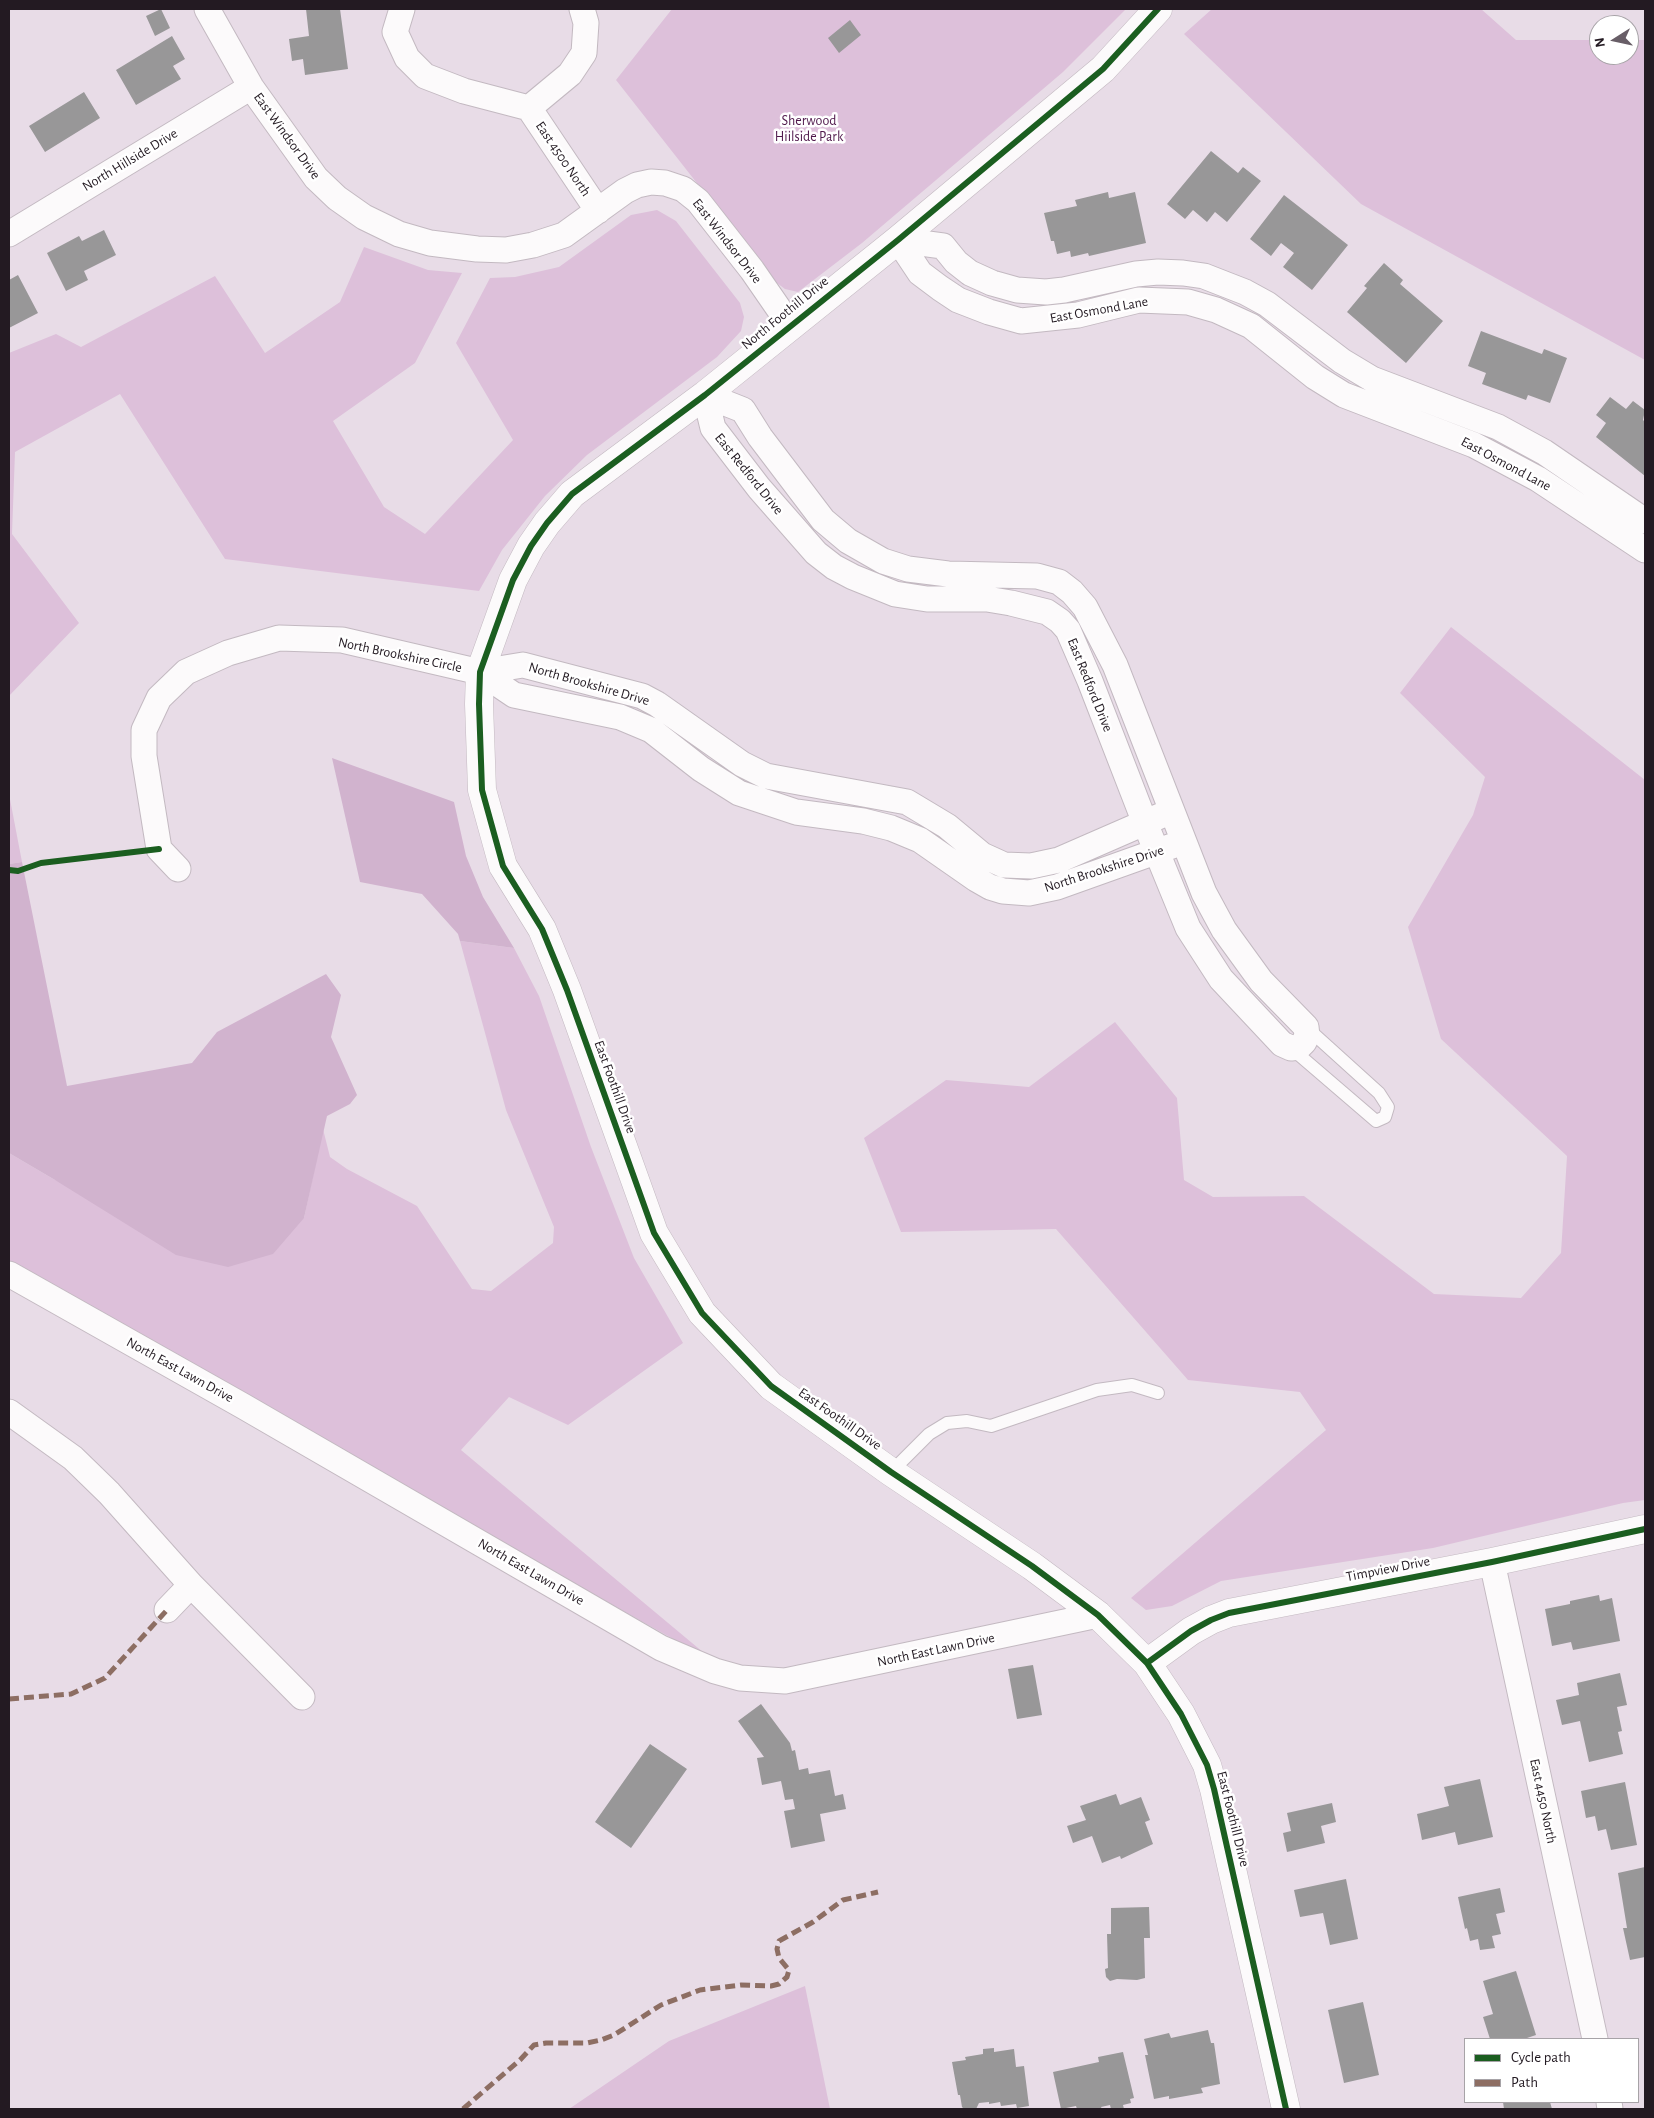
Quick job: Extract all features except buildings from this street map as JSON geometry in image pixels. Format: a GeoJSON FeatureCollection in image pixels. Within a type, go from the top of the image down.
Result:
{"type":"FeatureCollection","features":[{"type":"Feature","properties":{"kind":"street","name":"East Windsor Drive"},"geometry":{"type":"LineString","coordinates":[[207,9],[251,87],[316,178],[337,198],[364,217],[399,234],[430,243],[477,249],[506,250],[533,246],[564,235],[625,191],[637,185],[651,182],[665,183],[683,189],[698,201],[752,270],[790,325]]}},
{"type":"Feature","properties":{"kind":"street","name":"East 4500 North"},"geometry":{"type":"LineString","coordinates":[[402,9],[395,32],[407,58],[424,76],[464,91],[528,108],[598,211]]}},
{"type":"Feature","properties":{"kind":"street","name":"East 4500 North"},"geometry":{"type":"LineString","coordinates":[[528,108],[570,74],[584,53],[586,23],[582,9]]}},
{"type":"Feature","properties":{"kind":"street","name":"North Foothill Drive"},"geometry":{"type":"LineString","coordinates":[[480,672],[513,580],[531,546],[547,523],[572,494],[704,395],[898,240],[1103,69],[1158,9]]}},
{"type":"Feature","properties":{"kind":"street","name":"North Hillside Drive"},"geometry":{"type":"LineString","coordinates":[[9,234],[251,87]]}},
{"type":"Feature","properties":{"kind":"street","name":"East Osmond Lane"},"geometry":{"type":"LineString","coordinates":[[898,240],[943,246],[961,267],[992,283],[1017,290],[1046,292],[1088,286],[1136,274],[1183,273],[1204,276],[1245,292],[1267,304],[1342,361],[1372,379],[1463,412],[1544,452],[1645,521]]}},
{"type":"Feature","properties":{"kind":"street","name":"East Osmond Lane"},"geometry":{"type":"LineString","coordinates":[[898,240],[920,273],[958,300],[989,312],[1021,321],[1078,315],[1139,300],[1188,302],[1216,310],[1251,326],[1315,377],[1344,395],[1394,416],[1474,444],[1538,479],[1645,550]]}},
{"type":"Feature","properties":{"kind":"street"},"geometry":{"type":"LineString","coordinates":[[967,303],[981,278]]}},
{"type":"Feature","properties":{"kind":"street"},"geometry":{"type":"LineString","coordinates":[[1394,416],[1406,391]]}},
{"type":"Feature","properties":{"kind":"street","name":"East Redford Drive"},"geometry":{"type":"LineString","coordinates":[[704,395],[743,410],[765,444],[823,520],[848,541],[883,561],[908,568],[948,574],[1037,576],[1059,582],[1072,592],[1085,607],[1115,665],[1204,893],[1224,930],[1261,981],[1306,1027]]}},
{"type":"Feature","properties":{"kind":"street","name":"East Redford Drive"},"geometry":{"type":"LineString","coordinates":[[704,395],[713,428],[759,488],[809,546],[834,567],[895,594],[926,599],[987,599],[1047,612],[1060,621],[1068,630],[1090,681],[1144,823],[1188,928],[1221,979],[1282,1044],[1292,1048]]}},
{"type":"Feature","properties":{"kind":"street","name":"North Brookshire Circle"},"geometry":{"type":"LineString","coordinates":[[178,868],[159,849],[144,756],[144,730],[159,698],[186,672],[228,652],[279,638],[342,640],[480,672]]}},
{"type":"Feature","properties":{"kind":"street","name":"North Brookshire Drive"},"geometry":{"type":"LineString","coordinates":[[480,672],[523,665],[642,696],[657,704],[742,764],[766,776],[906,802],[947,826],[982,855],[1004,865],[1031,866],[1059,860],[1172,811]]}},
{"type":"Feature","properties":{"kind":"street","name":"North Brookshire Drive"},"geometry":{"type":"LineString","coordinates":[[480,672],[514,695],[620,717],[651,730],[701,769],[739,793],[796,812],[863,821],[891,828],[920,840],[976,879],[990,887],[1003,891],[1029,893],[1057,887],[1184,842]]}},
{"type":"Feature","properties":{"kind":"street","name":"East Foothill Drive"},"geometry":{"type":"LineString","coordinates":[[480,672],[478,704],[482,790],[502,866],[542,929],[568,990],[654,1233],[702,1313],[771,1386],[891,1472],[1032,1566],[1098,1615],[1147,1663],[1185,1721],[1207,1765],[1231,1861],[1286,2109]]}},
{"type":"Feature","properties":{"kind":"street"},"geometry":{"type":"LineString","coordinates":[[1292,1048],[1299,1047],[1304,1042],[1307,1036],[1306,1027]]}},
{"type":"Feature","properties":{"kind":"street","name":"North East Lawn Drive"},"geometry":{"type":"LineString","coordinates":[[9,1274],[243,1406],[661,1648],[715,1671],[740,1678],[785,1681],[1098,1615]]}},
{"type":"Feature","properties":{"kind":"street"},"geometry":{"type":"LineString","coordinates":[[9,1412],[73,1458],[108,1493],[191,1585],[302,1697]]}},
{"type":"Feature","properties":{"kind":"street","name":"Timpview Drive"},"geometry":{"type":"LineString","coordinates":[[1147,1663],[1191,1631],[1229,1613],[1492,1562],[1645,1529]]}},
{"type":"Feature","properties":{"kind":"street","name":"East 4450 North"},"geometry":{"type":"LineString","coordinates":[[1492,1562],[1595,2038]]}},
{"type":"Feature","properties":{"kind":"street"},"geometry":{"type":"LineString","coordinates":[[167,1610],[191,1585]]}},
{"type":"Feature","properties":{"kind":"lane"},"geometry":{"type":"LineString","coordinates":[[1292,1048],[1376,1121],[1384,1117],[1388,1107],[1379,1093],[1306,1027]]}},
{"type":"Feature","properties":{"kind":"lane"},"geometry":{"type":"LineString","coordinates":[[891,1472],[929,1434],[946,1423],[967,1421],[991,1426],[1097,1390],[1132,1385],[1158,1393]]}},
{"type":"Feature","properties":{"kind":"green space","name":"Sherwood Hiilside Park"},"geometry":{"type":"Polygon","coordinates":[[[672,9],[1126,9],[1063,72],[862,243],[798,292],[785,289],[773,280],[616,80],[672,9]]]}},
{"type":"Feature","properties":{"kind":"green space"},"geometry":{"type":"Polygon","coordinates":[[[1212,9],[1481,9],[1516,40],[1589,40],[1589,65],[1639,65],[1639,40],[1645,40],[1645,360],[1361,204],[1184,34],[1212,9]]]}},
{"type":"Feature","properties":{"kind":"green space"},"geometry":{"type":"Polygon","coordinates":[[[657,210],[676,221],[740,303],[744,317],[741,331],[717,357],[587,455],[545,496],[502,550],[479,591],[225,559],[120,394],[15,452],[12,534],[79,623],[9,696],[9,353],[56,334],[81,347],[215,276],[265,353],[340,302],[364,247],[428,270],[462,273],[415,363],[333,421],[384,507],[425,534],[513,440],[456,343],[490,278],[515,277],[559,267],[631,215],[657,210]]]}},
{"type":"Feature","properties":{"kind":"green space"},"geometry":{"type":"Polygon","coordinates":[[[1451,627],[1645,780],[1645,1500],[1623,1503],[1433,1548],[1221,1581],[1172,1606],[1146,1610],[1131,1598],[1326,1430],[1300,1392],[1188,1380],[1056,1229],[901,1232],[864,1138],[946,1080],[1029,1087],[1115,1022],[1177,1098],[1184,1180],[1213,1197],[1304,1196],[1434,1294],[1521,1298],[1561,1253],[1567,1156],[1441,1039],[1408,927],[1473,815],[1485,777],[1400,693],[1451,627]]]}},
{"type":"Feature","properties":{"kind":"green space"},"geometry":{"type":"Polygon","coordinates":[[[9,794],[22,862],[9,864],[9,794]]]}},
{"type":"Feature","properties":{"kind":"green space"},"geometry":{"type":"Polygon","coordinates":[[[460,941],[514,948],[539,996],[591,1147],[634,1258],[683,1343],[568,1425],[509,1397],[461,1450],[716,1663],[133,1336],[48,1282],[9,1262],[9,1153],[55,1180],[304,1218],[323,1129],[330,1157],[347,1169],[417,1206],[472,1289],[491,1291],[553,1243],[554,1227],[506,1110],[460,941]]]}},
{"type":"Feature","properties":{"kind":"green space"},"geometry":{"type":"Polygon","coordinates":[[[805,1986],[830,2109],[569,2109],[669,2041],[805,1986]]]}},
{"type":"Feature","properties":{"kind":"shaded area"},"geometry":{"type":"Polygon","coordinates":[[[332,758],[454,802],[466,856],[483,897],[514,948],[460,941],[458,934],[422,894],[360,882],[332,758]]]}},
{"type":"Feature","properties":{"kind":"shaded area"},"geometry":{"type":"Polygon","coordinates":[[[22,862],[67,1086],[192,1063],[217,1032],[326,974],[341,995],[331,1037],[357,1095],[350,1104],[327,1116],[304,1218],[273,1254],[228,1267],[176,1255],[9,1153],[9,864],[22,862]]]}},
{"type":"Feature","properties":{"kind":"marked path"},"geometry":{"type":"LineString","coordinates":[[9,1699],[71,1694],[105,1678],[167,1610]]}},
{"type":"Feature","properties":{"kind":"marked path"},"geometry":{"type":"LineString","coordinates":[[463,2109],[520,2060],[534,2045],[546,2043],[587,2043],[601,2040],[614,2035],[661,2005],[700,1990],[741,1985],[771,1986],[779,1984],[787,1977],[789,1970],[779,1958],[777,1949],[779,1941],[813,1922],[843,1900],[878,1892]]}},
{"type":"Feature","properties":{"kind":"cycle path"},"geometry":{"type":"LineString","coordinates":[[1158,9],[1103,69],[898,240],[705,395],[572,494],[547,523],[531,546],[513,580],[480,672],[479,704],[482,790],[503,866],[542,929],[567,990],[654,1233],[702,1313],[771,1386],[891,1472],[1032,1566],[1098,1615],[1147,1663],[1181,1714],[1207,1765],[1214,1789],[1286,2109]]}},
{"type":"Feature","properties":{"kind":"cycle path"},"geometry":{"type":"LineString","coordinates":[[9,870],[18,871],[41,863],[159,849]]}},
{"type":"Feature","properties":{"kind":"cycle path"},"geometry":{"type":"LineString","coordinates":[[1147,1663],[1191,1631],[1229,1613],[1492,1562],[1645,1529]]}}]}
